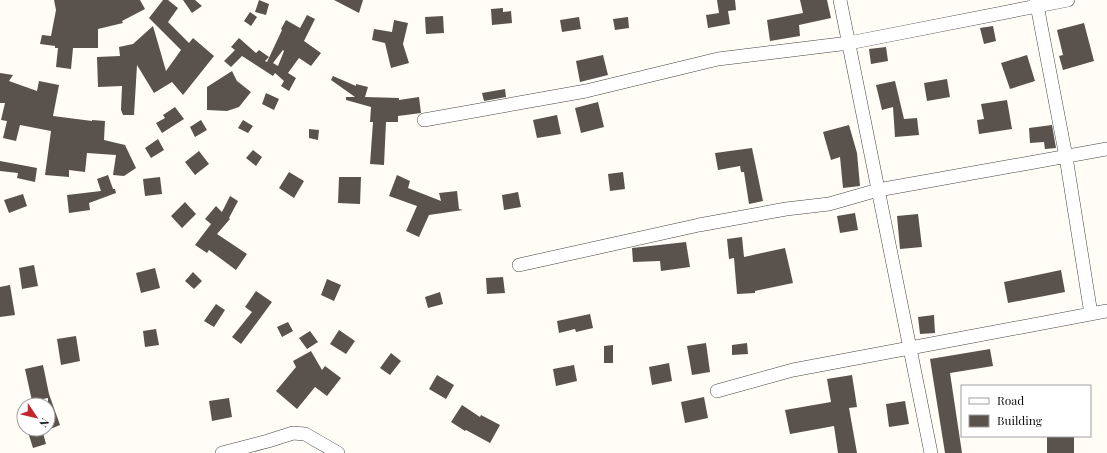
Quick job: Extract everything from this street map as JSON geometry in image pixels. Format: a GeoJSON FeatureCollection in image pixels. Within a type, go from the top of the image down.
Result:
{"type":"FeatureCollection","features":[{"type":"Feature","properties":{"kind":"street"},"geometry":{"type":"LineString","coordinates":[[840,0],[931,453]]}},
{"type":"Feature","properties":{"kind":"street"},"geometry":{"type":"LineString","coordinates":[[424,120],[586,91],[718,59],[849,43],[1037,3],[1068,0]]}},
{"type":"Feature","properties":{"kind":"street"},"geometry":{"type":"LineString","coordinates":[[1037,3],[1066,157],[1091,314]]}},
{"type":"Feature","properties":{"kind":"street"},"geometry":{"type":"LineString","coordinates":[[519,265],[699,225],[786,209],[829,204],[878,190],[1107,149]]}},
{"type":"Feature","properties":{"kind":"street"},"geometry":{"type":"LineString","coordinates":[[717,391],[793,370],[1107,311]]}},
{"type":"Feature","properties":{"kind":"street"},"geometry":{"type":"LineString","coordinates":[[222,453],[293,433],[305,434],[338,453]]}},
{"type":"Feature","properties":{"kind":"building"},"geometry":{"type":"Polygon","coordinates":[[[54,0],[140,0],[145,9],[122,21],[123,23],[98,29],[98,48],[73,48],[71,69],[56,67],[58,48],[55,48],[55,46],[40,44],[42,35],[51,36],[56,10],[54,0]]]}},
{"type":"Feature","properties":{"kind":"building"},"geometry":{"type":"Polygon","coordinates":[[[163,0],[168,0],[178,8],[168,22],[189,43],[193,38],[214,56],[183,95],[172,82],[154,93],[137,65],[134,115],[123,115],[121,110],[122,86],[98,87],[97,57],[120,56],[119,47],[133,44],[153,26],[166,71],[181,50],[149,18],[163,0]]]}},
{"type":"Feature","properties":{"kind":"building"},"geometry":{"type":"Polygon","coordinates":[[[183,0],[195,0],[202,6],[192,13],[183,0]]]}},
{"type":"Feature","properties":{"kind":"building"},"geometry":{"type":"Polygon","coordinates":[[[259,0],[269,4],[266,15],[255,12],[259,0]]]}},
{"type":"Feature","properties":{"kind":"building"},"geometry":{"type":"Polygon","coordinates":[[[334,0],[363,0],[359,13],[334,0]]]}},
{"type":"Feature","properties":{"kind":"building"},"geometry":{"type":"Polygon","coordinates":[[[717,0],[735,0],[736,10],[728,11],[730,24],[708,28],[706,15],[719,13],[717,0]]]}},
{"type":"Feature","properties":{"kind":"building"},"geometry":{"type":"Polygon","coordinates":[[[800,0],[827,0],[831,18],[799,25],[800,36],[770,41],[767,20],[803,13],[800,0]]]}},
{"type":"Feature","properties":{"kind":"building"},"geometry":{"type":"Polygon","coordinates":[[[503,8],[503,12],[511,11],[512,23],[492,25],[491,9],[503,8]]]}},
{"type":"Feature","properties":{"kind":"building"},"geometry":{"type":"Polygon","coordinates":[[[250,12],[257,17],[251,26],[244,21],[250,12]]]}},
{"type":"Feature","properties":{"kind":"building"},"geometry":{"type":"Polygon","coordinates":[[[307,15],[315,19],[304,41],[321,53],[311,66],[299,58],[288,73],[296,78],[289,91],[281,86],[284,81],[275,73],[273,76],[242,56],[231,67],[224,61],[235,50],[231,47],[239,38],[256,53],[259,50],[269,57],[265,61],[267,62],[286,20],[300,28],[307,15]],[[283,50],[273,63],[278,66],[284,51],[283,50]]]}},
{"type":"Feature","properties":{"kind":"building"},"geometry":{"type":"Polygon","coordinates":[[[443,16],[444,33],[426,34],[425,17],[443,16]]]}},
{"type":"Feature","properties":{"kind":"building"},"geometry":{"type":"Polygon","coordinates":[[[579,17],[581,29],[562,32],[560,20],[579,17]]]}},
{"type":"Feature","properties":{"kind":"building"},"geometry":{"type":"Polygon","coordinates":[[[628,17],[629,28],[615,30],[613,19],[628,17]]]}},
{"type":"Feature","properties":{"kind":"building"},"geometry":{"type":"Polygon","coordinates":[[[394,20],[408,23],[403,44],[409,63],[391,68],[385,43],[372,40],[374,29],[392,32],[394,20]]]}},
{"type":"Feature","properties":{"kind":"building"},"geometry":{"type":"Polygon","coordinates":[[[1084,23],[1094,61],[1063,70],[1059,56],[1063,55],[1057,30],[1084,23]]]}},
{"type":"Feature","properties":{"kind":"building"},"geometry":{"type":"Polygon","coordinates":[[[993,26],[996,41],[984,44],[980,28],[993,26]]]}},
{"type":"Feature","properties":{"kind":"building"},"geometry":{"type":"Polygon","coordinates":[[[886,47],[888,61],[871,64],[869,49],[886,47]]]}},
{"type":"Feature","properties":{"kind":"building"},"geometry":{"type":"Polygon","coordinates":[[[603,55],[608,75],[580,82],[576,61],[603,55]]]}},
{"type":"Feature","properties":{"kind":"building"},"geometry":{"type":"Polygon","coordinates":[[[1027,55],[1035,81],[1010,89],[1001,63],[1027,55]]]}},
{"type":"Feature","properties":{"kind":"building"},"geometry":{"type":"Polygon","coordinates":[[[232,71],[237,81],[251,92],[239,107],[227,111],[207,110],[207,87],[232,71]]]}},
{"type":"Feature","properties":{"kind":"building"},"geometry":{"type":"Polygon","coordinates":[[[0,73],[13,75],[9,81],[37,91],[39,81],[59,85],[53,116],[92,121],[105,121],[104,140],[125,145],[136,168],[124,176],[113,175],[116,155],[87,153],[85,172],[69,170],[69,177],[45,175],[51,131],[20,125],[16,141],[3,138],[7,121],[1,120],[5,103],[0,103],[0,73]]]}},
{"type":"Feature","properties":{"kind":"building"},"geometry":{"type":"Polygon","coordinates":[[[333,76],[356,86],[356,84],[368,87],[365,97],[399,98],[399,100],[419,97],[421,113],[398,116],[398,122],[386,122],[384,165],[370,164],[373,122],[370,122],[371,107],[346,100],[346,97],[355,97],[331,80],[333,76]]]}},
{"type":"Feature","properties":{"kind":"building"},"geometry":{"type":"Polygon","coordinates":[[[947,79],[950,97],[927,101],[924,83],[947,79]]]}},
{"type":"Feature","properties":{"kind":"building"},"geometry":{"type":"Polygon","coordinates":[[[895,81],[904,119],[917,118],[919,135],[895,137],[893,107],[882,110],[876,85],[895,81]]]}},
{"type":"Feature","properties":{"kind":"building"},"geometry":{"type":"Polygon","coordinates":[[[505,89],[506,97],[484,101],[482,93],[505,89]]]}},
{"type":"Feature","properties":{"kind":"building"},"geometry":{"type":"Polygon","coordinates":[[[266,93],[279,99],[274,110],[262,104],[266,93]]]}},
{"type":"Feature","properties":{"kind":"building"},"geometry":{"type":"Polygon","coordinates":[[[1007,100],[1012,129],[979,134],[977,120],[984,119],[981,104],[1007,100]]]}},
{"type":"Feature","properties":{"kind":"building"},"geometry":{"type":"Polygon","coordinates":[[[598,102],[604,127],[581,133],[575,108],[598,102]]]}},
{"type":"Feature","properties":{"kind":"building"},"geometry":{"type":"Polygon","coordinates":[[[175,107],[184,119],[162,133],[156,123],[165,118],[163,115],[175,107]]]}},
{"type":"Feature","properties":{"kind":"building"},"geometry":{"type":"Polygon","coordinates":[[[557,115],[561,134],[537,138],[533,120],[557,115]]]}},
{"type":"Feature","properties":{"kind":"building"},"geometry":{"type":"Polygon","coordinates":[[[201,120],[207,130],[195,137],[190,127],[201,120]]]}},
{"type":"Feature","properties":{"kind":"building"},"geometry":{"type":"Polygon","coordinates":[[[243,120],[253,126],[248,133],[238,128],[243,120]]]}},
{"type":"Feature","properties":{"kind":"building"},"geometry":{"type":"Polygon","coordinates":[[[849,125],[857,153],[860,186],[843,188],[840,157],[831,160],[823,132],[849,125]]]}},
{"type":"Feature","properties":{"kind":"building"},"geometry":{"type":"Polygon","coordinates":[[[1052,125],[1056,148],[1045,149],[1044,142],[1030,143],[1029,128],[1052,125]]]}},
{"type":"Feature","properties":{"kind":"building"},"geometry":{"type":"Polygon","coordinates":[[[309,129],[319,130],[318,140],[309,138],[309,129]]]}},
{"type":"Feature","properties":{"kind":"building"},"geometry":{"type":"Polygon","coordinates":[[[158,139],[164,150],[151,158],[145,148],[158,139]]]}},
{"type":"Feature","properties":{"kind":"building"},"geometry":{"type":"Polygon","coordinates":[[[752,148],[763,201],[749,204],[744,172],[741,172],[740,166],[718,170],[715,153],[752,148]]]}},
{"type":"Feature","properties":{"kind":"building"},"geometry":{"type":"Polygon","coordinates":[[[253,150],[262,157],[256,166],[246,158],[253,150]]]}},
{"type":"Feature","properties":{"kind":"building"},"geometry":{"type":"Polygon","coordinates":[[[199,151],[209,164],[195,175],[185,162],[199,151]]]}},
{"type":"Feature","properties":{"kind":"building"},"geometry":{"type":"Polygon","coordinates":[[[0,161],[37,168],[35,182],[17,178],[18,173],[0,171],[0,161]]]}},
{"type":"Feature","properties":{"kind":"building"},"geometry":{"type":"Polygon","coordinates":[[[289,172],[304,181],[294,198],[279,188],[289,172]]]}},
{"type":"Feature","properties":{"kind":"building"},"geometry":{"type":"Polygon","coordinates":[[[623,172],[625,189],[610,191],[608,174],[623,172]]]}},
{"type":"Feature","properties":{"kind":"building"},"geometry":{"type":"Polygon","coordinates":[[[108,175],[116,193],[89,203],[90,210],[69,213],[67,195],[101,191],[97,179],[108,175]]]}},
{"type":"Feature","properties":{"kind":"building"},"geometry":{"type":"Polygon","coordinates":[[[397,175],[410,181],[408,188],[441,201],[439,193],[457,191],[459,209],[463,210],[429,215],[419,237],[406,231],[417,206],[389,196],[397,175]]]}},
{"type":"Feature","properties":{"kind":"building"},"geometry":{"type":"Polygon","coordinates":[[[160,177],[162,194],[145,196],[143,179],[160,177]]]}},
{"type":"Feature","properties":{"kind":"building"},"geometry":{"type":"Polygon","coordinates":[[[339,177],[361,177],[360,204],[338,203],[339,177]]]}},
{"type":"Feature","properties":{"kind":"building"},"geometry":{"type":"Polygon","coordinates":[[[518,192],[521,207],[504,210],[502,195],[518,192]]]}},
{"type":"Feature","properties":{"kind":"building"},"geometry":{"type":"Polygon","coordinates":[[[23,194],[27,206],[9,213],[4,200],[23,194]]]}},
{"type":"Feature","properties":{"kind":"building"},"geometry":{"type":"Polygon","coordinates":[[[230,196],[238,201],[229,218],[230,219],[217,234],[247,254],[236,270],[209,250],[207,253],[195,245],[211,224],[205,219],[216,206],[222,212],[230,196]]]}},
{"type":"Feature","properties":{"kind":"building"},"geometry":{"type":"Polygon","coordinates":[[[185,202],[196,214],[182,228],[171,216],[185,202]]]}},
{"type":"Feature","properties":{"kind":"building"},"geometry":{"type":"Polygon","coordinates":[[[855,213],[858,230],[840,233],[837,216],[855,213]]]}},
{"type":"Feature","properties":{"kind":"building"},"geometry":{"type":"Polygon","coordinates":[[[918,214],[922,247],[900,249],[897,216],[918,214]]]}},
{"type":"Feature","properties":{"kind":"building"},"geometry":{"type":"Polygon","coordinates":[[[742,237],[744,257],[785,248],[793,283],[755,291],[755,293],[737,294],[734,258],[729,259],[727,239],[742,237]]]}},
{"type":"Feature","properties":{"kind":"building"},"geometry":{"type":"Polygon","coordinates":[[[686,242],[690,267],[661,271],[660,261],[633,262],[632,248],[686,242]]]}},
{"type":"Feature","properties":{"kind":"building"},"geometry":{"type":"Polygon","coordinates":[[[34,265],[38,286],[22,289],[19,268],[34,265]]]}},
{"type":"Feature","properties":{"kind":"building"},"geometry":{"type":"Polygon","coordinates":[[[155,268],[160,288],[141,293],[136,273],[155,268]]]}},
{"type":"Feature","properties":{"kind":"building"},"geometry":{"type":"Polygon","coordinates":[[[1061,270],[1065,292],[1008,303],[1004,282],[1061,270]]]}},
{"type":"Feature","properties":{"kind":"building"},"geometry":{"type":"Polygon","coordinates":[[[193,272],[202,281],[194,289],[185,281],[193,272]]]}},
{"type":"Feature","properties":{"kind":"building"},"geometry":{"type":"Polygon","coordinates":[[[503,277],[505,293],[487,294],[486,278],[503,277]]]}},
{"type":"Feature","properties":{"kind":"building"},"geometry":{"type":"Polygon","coordinates":[[[327,279],[341,285],[334,301],[321,295],[327,279]]]}},
{"type":"Feature","properties":{"kind":"building"},"geometry":{"type":"Polygon","coordinates":[[[10,285],[15,315],[0,317],[0,287],[10,285]]]}},
{"type":"Feature","properties":{"kind":"building"},"geometry":{"type":"Polygon","coordinates":[[[256,291],[272,302],[241,344],[232,337],[252,312],[245,307],[256,291]]]}},
{"type":"Feature","properties":{"kind":"building"},"geometry":{"type":"Polygon","coordinates":[[[440,292],[443,304],[428,308],[425,297],[440,292]]]}},
{"type":"Feature","properties":{"kind":"building"},"geometry":{"type":"Polygon","coordinates":[[[216,304],[225,310],[214,327],[204,321],[216,304]]]}},
{"type":"Feature","properties":{"kind":"building"},"geometry":{"type":"Polygon","coordinates":[[[590,314],[593,328],[576,332],[575,329],[559,333],[557,321],[590,314]]]}},
{"type":"Feature","properties":{"kind":"building"},"geometry":{"type":"Polygon","coordinates":[[[934,315],[935,333],[920,334],[918,317],[934,315]]]}},
{"type":"Feature","properties":{"kind":"building"},"geometry":{"type":"Polygon","coordinates":[[[288,322],[293,331],[282,337],[277,327],[288,322]]]}},
{"type":"Feature","properties":{"kind":"building"},"geometry":{"type":"Polygon","coordinates":[[[156,329],[159,345],[145,347],[143,331],[156,329]]]}},
{"type":"Feature","properties":{"kind":"building"},"geometry":{"type":"Polygon","coordinates":[[[339,330],[355,341],[346,354],[330,344],[339,330]]]}},
{"type":"Feature","properties":{"kind":"building"},"geometry":{"type":"Polygon","coordinates":[[[310,331],[318,342],[307,349],[299,338],[310,331]]]}},
{"type":"Feature","properties":{"kind":"building"},"geometry":{"type":"Polygon","coordinates":[[[76,336],[80,361],[61,365],[57,339],[76,336]]]}},
{"type":"Feature","properties":{"kind":"building"},"geometry":{"type":"Polygon","coordinates":[[[706,343],[710,372],[692,375],[687,346],[706,343]]]}},
{"type":"Feature","properties":{"kind":"building"},"geometry":{"type":"Polygon","coordinates":[[[747,343],[748,354],[732,355],[732,345],[747,343]]]}},
{"type":"Feature","properties":{"kind":"building"},"geometry":{"type":"Polygon","coordinates":[[[613,345],[613,363],[604,363],[604,346],[613,345]]]}},
{"type":"Feature","properties":{"kind":"building"},"geometry":{"type":"Polygon","coordinates":[[[990,349],[993,366],[950,373],[962,453],[945,453],[930,359],[990,349]]]}},
{"type":"Feature","properties":{"kind":"building"},"geometry":{"type":"Polygon","coordinates":[[[311,351],[322,370],[325,366],[341,378],[327,396],[315,387],[297,409],[276,391],[296,367],[293,361],[311,351]]]}},
{"type":"Feature","properties":{"kind":"building"},"geometry":{"type":"Polygon","coordinates":[[[391,353],[401,361],[390,375],[380,368],[391,353]]]}},
{"type":"Feature","properties":{"kind":"building"},"geometry":{"type":"Polygon","coordinates":[[[669,363],[672,381],[652,385],[649,367],[669,363]]]}},
{"type":"Feature","properties":{"kind":"building"},"geometry":{"type":"Polygon","coordinates":[[[43,365],[50,397],[31,397],[25,369],[43,365]]]}},
{"type":"Feature","properties":{"kind":"building"},"geometry":{"type":"Polygon","coordinates":[[[574,365],[577,381],[556,386],[553,369],[574,365]]]}},
{"type":"Feature","properties":{"kind":"building"},"geometry":{"type":"Polygon","coordinates":[[[437,375],[454,385],[446,399],[429,389],[437,375]]]}},
{"type":"Feature","properties":{"kind":"building"},"geometry":{"type":"Polygon","coordinates":[[[852,375],[857,407],[849,408],[857,453],[838,453],[834,426],[790,434],[785,410],[831,402],[827,379],[852,375]]]}},
{"type":"Feature","properties":{"kind":"building"},"geometry":{"type":"Polygon","coordinates":[[[704,397],[708,418],[685,423],[681,402],[704,397]]]}},
{"type":"Feature","properties":{"kind":"building"},"geometry":{"type":"Polygon","coordinates":[[[229,398],[232,417],[212,421],[209,401],[229,398]]]}},
{"type":"Feature","properties":{"kind":"building"},"geometry":{"type":"Polygon","coordinates":[[[905,401],[909,424],[889,427],[886,404],[905,401]]]}},
{"type":"Feature","properties":{"kind":"building"},"geometry":{"type":"Polygon","coordinates":[[[462,405],[480,417],[481,415],[500,425],[490,443],[466,430],[465,431],[451,422],[462,405]]]}},
{"type":"Feature","properties":{"kind":"building"},"geometry":{"type":"Polygon","coordinates":[[[56,414],[60,425],[56,427],[56,414]]]}},
{"type":"Feature","properties":{"kind":"building"},"geometry":{"type":"Polygon","coordinates":[[[30,437],[44,437],[46,444],[33,448],[30,437]]]}},
{"type":"Feature","properties":{"kind":"building"},"geometry":{"type":"Polygon","coordinates":[[[1047,437],[1074,437],[1074,453],[1047,453],[1047,437]]]}}]}
